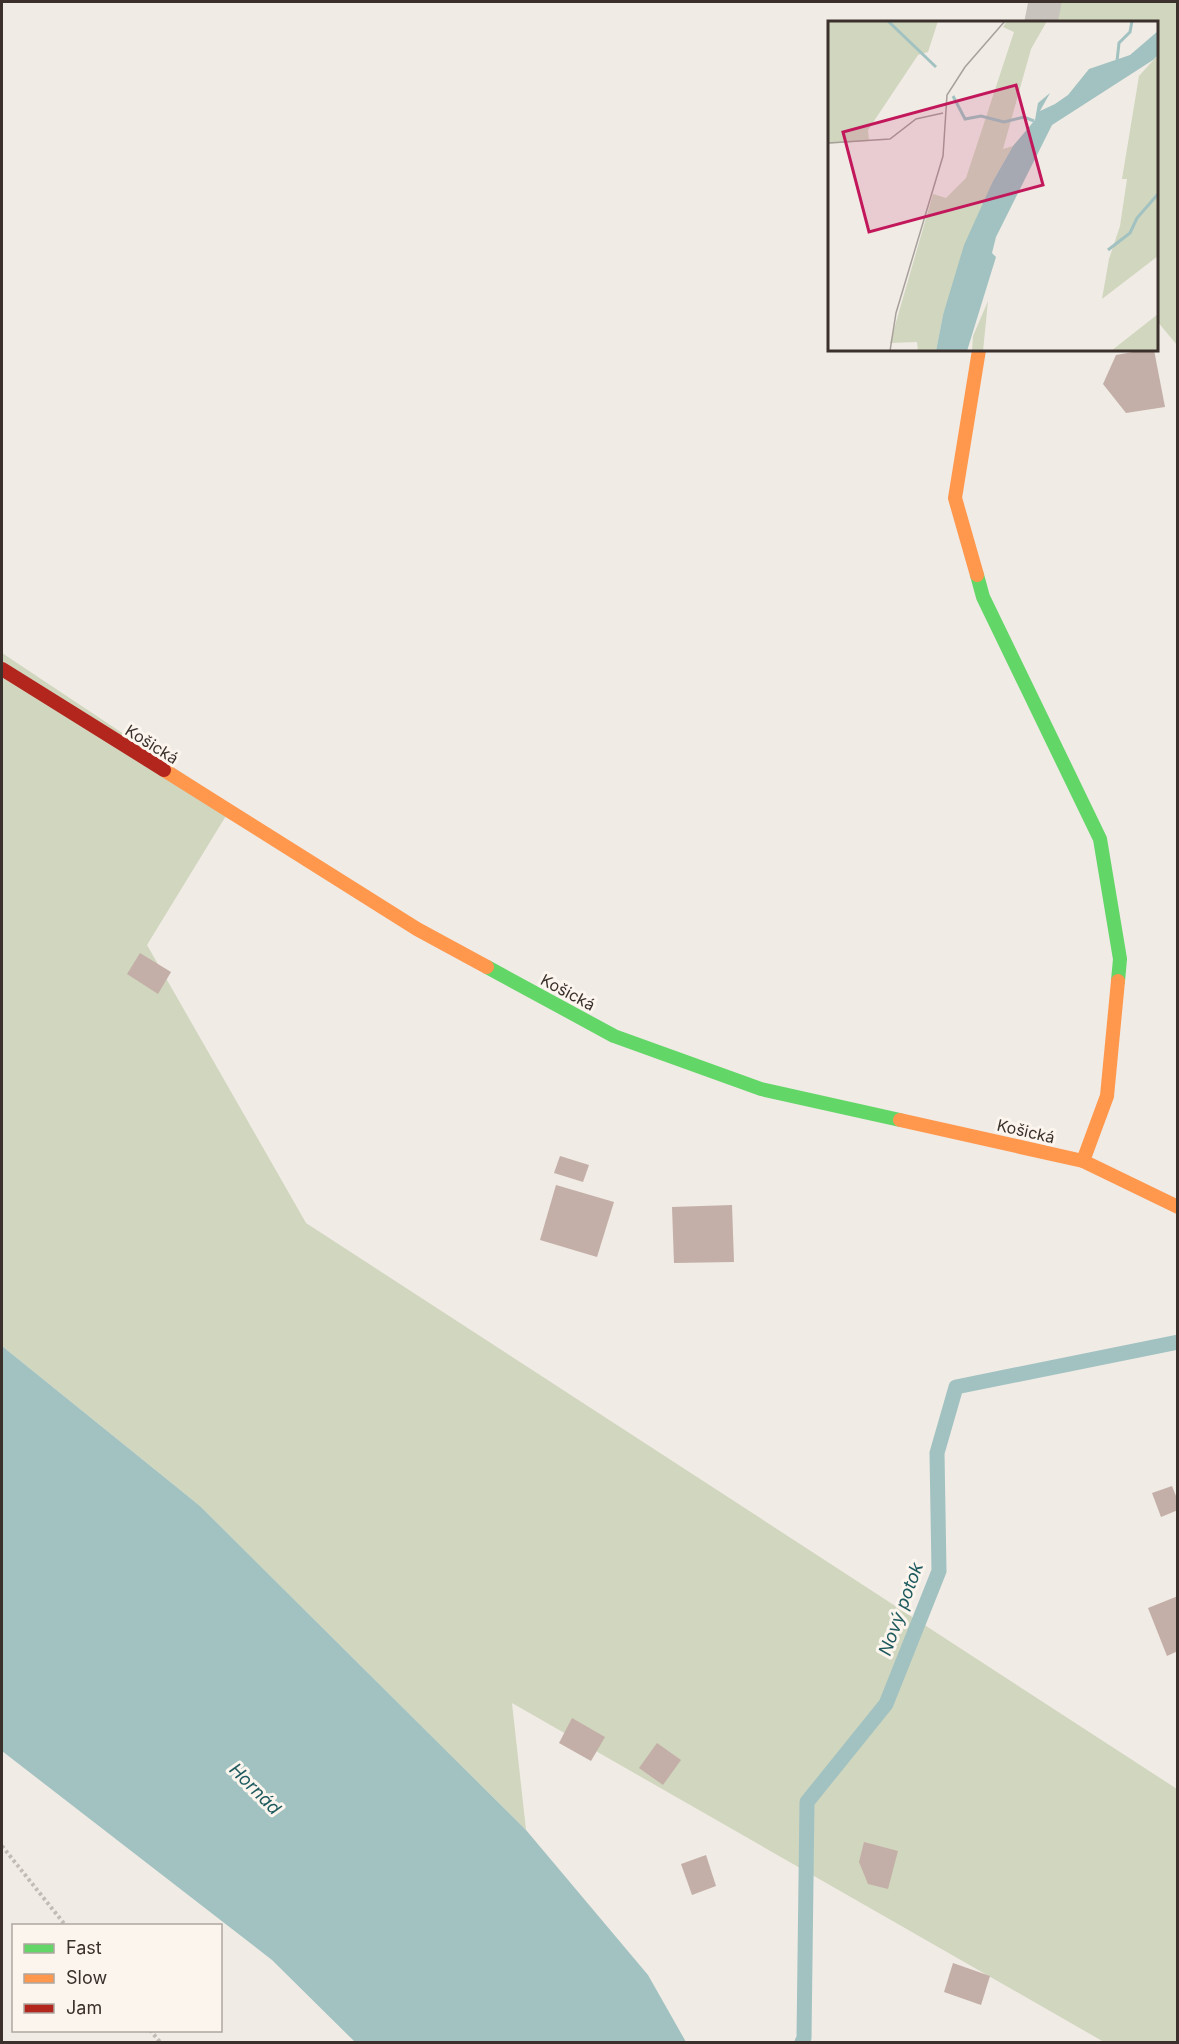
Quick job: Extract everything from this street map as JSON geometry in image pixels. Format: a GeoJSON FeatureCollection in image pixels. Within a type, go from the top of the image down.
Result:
{"type":"FeatureCollection","features":[{"type":"Feature","properties":{"kind":"street"},"geometry":{"type":"LineString","coordinates":[[1041,21],[1045,2]]}},
{"type":"Feature","properties":{"kind":"street"},"geometry":{"type":"LineString","coordinates":[[979,351],[955,498],[983,597],[1100,839],[1120,959],[1107,1096],[1083,1161]]}},
{"type":"Feature","properties":{"kind":"street","name":"Košická"},"geometry":{"type":"LineString","coordinates":[[2,669],[417,929],[614,1036],[761,1089],[1083,1161],[1178,1207]]}},
{"type":"Feature","properties":{"kind":"path"},"geometry":{"type":"LineString","coordinates":[[2,1846],[64,1924]]}},
{"type":"Feature","properties":{"kind":"green space"},"geometry":{"type":"Polygon","coordinates":[[[1048,2],[1177,2],[1177,345],[1158,322],[1158,21],[1044,21],[1048,2]]]}},
{"type":"Feature","properties":{"kind":"green space"},"geometry":{"type":"Polygon","coordinates":[[[2,653],[232,806],[147,945],[306,1223],[1177,1789],[1177,2042],[1104,2042],[512,1703],[526,1830],[200,1506],[2,1346],[2,653]]]}},
{"type":"Feature","properties":{"kind":"water","name":"Hornád"},"geometry":{"type":"Polygon","coordinates":[[[2,1346],[200,1506],[526,1830],[648,1975],[686,2042],[355,2042],[272,1960],[2,1751],[2,1346]]]}},
{"type":"Feature","properties":{"kind":"building"},"geometry":{"type":"Polygon","coordinates":[[[1154,351],[1165,407],[1126,413],[1103,384],[1116,355],[1154,351]]]}},
{"type":"Feature","properties":{"kind":"building"},"geometry":{"type":"Polygon","coordinates":[[[140,953],[171,972],[158,994],[127,974],[140,953]]]}},
{"type":"Feature","properties":{"kind":"building"},"geometry":{"type":"Polygon","coordinates":[[[560,1156],[589,1165],[583,1182],[554,1173],[560,1156]]]}},
{"type":"Feature","properties":{"kind":"building"},"geometry":{"type":"Polygon","coordinates":[[[556,1185],[614,1202],[597,1257],[540,1240],[556,1185]]]}},
{"type":"Feature","properties":{"kind":"building"},"geometry":{"type":"Polygon","coordinates":[[[732,1205],[734,1262],[674,1263],[672,1207],[732,1205]]]}},
{"type":"Feature","properties":{"kind":"building"},"geometry":{"type":"Polygon","coordinates":[[[1172,1486],[1178,1501],[1178,1510],[1161,1517],[1152,1493],[1172,1486]]]}},
{"type":"Feature","properties":{"kind":"building"},"geometry":{"type":"Polygon","coordinates":[[[1178,1596],[1178,1651],[1167,1656],[1148,1608],[1178,1596]]]}},
{"type":"Feature","properties":{"kind":"building"},"geometry":{"type":"Polygon","coordinates":[[[572,1718],[605,1737],[591,1761],[559,1743],[572,1718]]]}},
{"type":"Feature","properties":{"kind":"building"},"geometry":{"type":"Polygon","coordinates":[[[657,1743],[681,1760],[663,1785],[639,1768],[657,1743]]]}},
{"type":"Feature","properties":{"kind":"building"},"geometry":{"type":"Polygon","coordinates":[[[864,1842],[898,1851],[888,1889],[868,1884],[859,1862],[864,1842]]]}},
{"type":"Feature","properties":{"kind":"building"},"geometry":{"type":"Polygon","coordinates":[[[706,1855],[716,1886],[692,1895],[681,1864],[706,1855]]]}},
{"type":"Feature","properties":{"kind":"building"},"geometry":{"type":"Polygon","coordinates":[[[953,1963],[990,1976],[981,2005],[944,1992],[953,1963]]]}},
{"type":"Feature","properties":{"kind":"waterway","name":"Nový potok"},"geometry":{"type":"LineString","coordinates":[[802,2042],[804,2038],[807,1802],[886,1704],[939,1571],[937,1453],[956,1387],[1178,1342]]}},
{"type":"Feature","properties":{"kind":"traffic: fast"},"geometry":{"type":"LineString","coordinates":[[977,575],[983,597],[1100,839],[1120,959],[1118,981]]}},
{"type":"Feature","properties":{"kind":"traffic: fast"},"geometry":{"type":"LineString","coordinates":[[487,967],[614,1036],[761,1089],[900,1120]]}},
{"type":"Feature","properties":{"kind":"traffic: slow"},"geometry":{"type":"LineString","coordinates":[[977,575],[955,498],[979,351]]}},
{"type":"Feature","properties":{"kind":"traffic: slow"},"geometry":{"type":"LineString","coordinates":[[164,770],[417,929],[487,967]]}},
{"type":"Feature","properties":{"kind":"traffic: slow"},"geometry":{"type":"LineString","coordinates":[[1083,1161],[1107,1096],[1118,981]]}},
{"type":"Feature","properties":{"kind":"traffic: slow"},"geometry":{"type":"LineString","coordinates":[[900,1120],[1083,1161],[1178,1207]]}},
{"type":"Feature","properties":{"kind":"traffic: jam"},"geometry":{"type":"LineString","coordinates":[[2,669],[164,770]]}}]}
